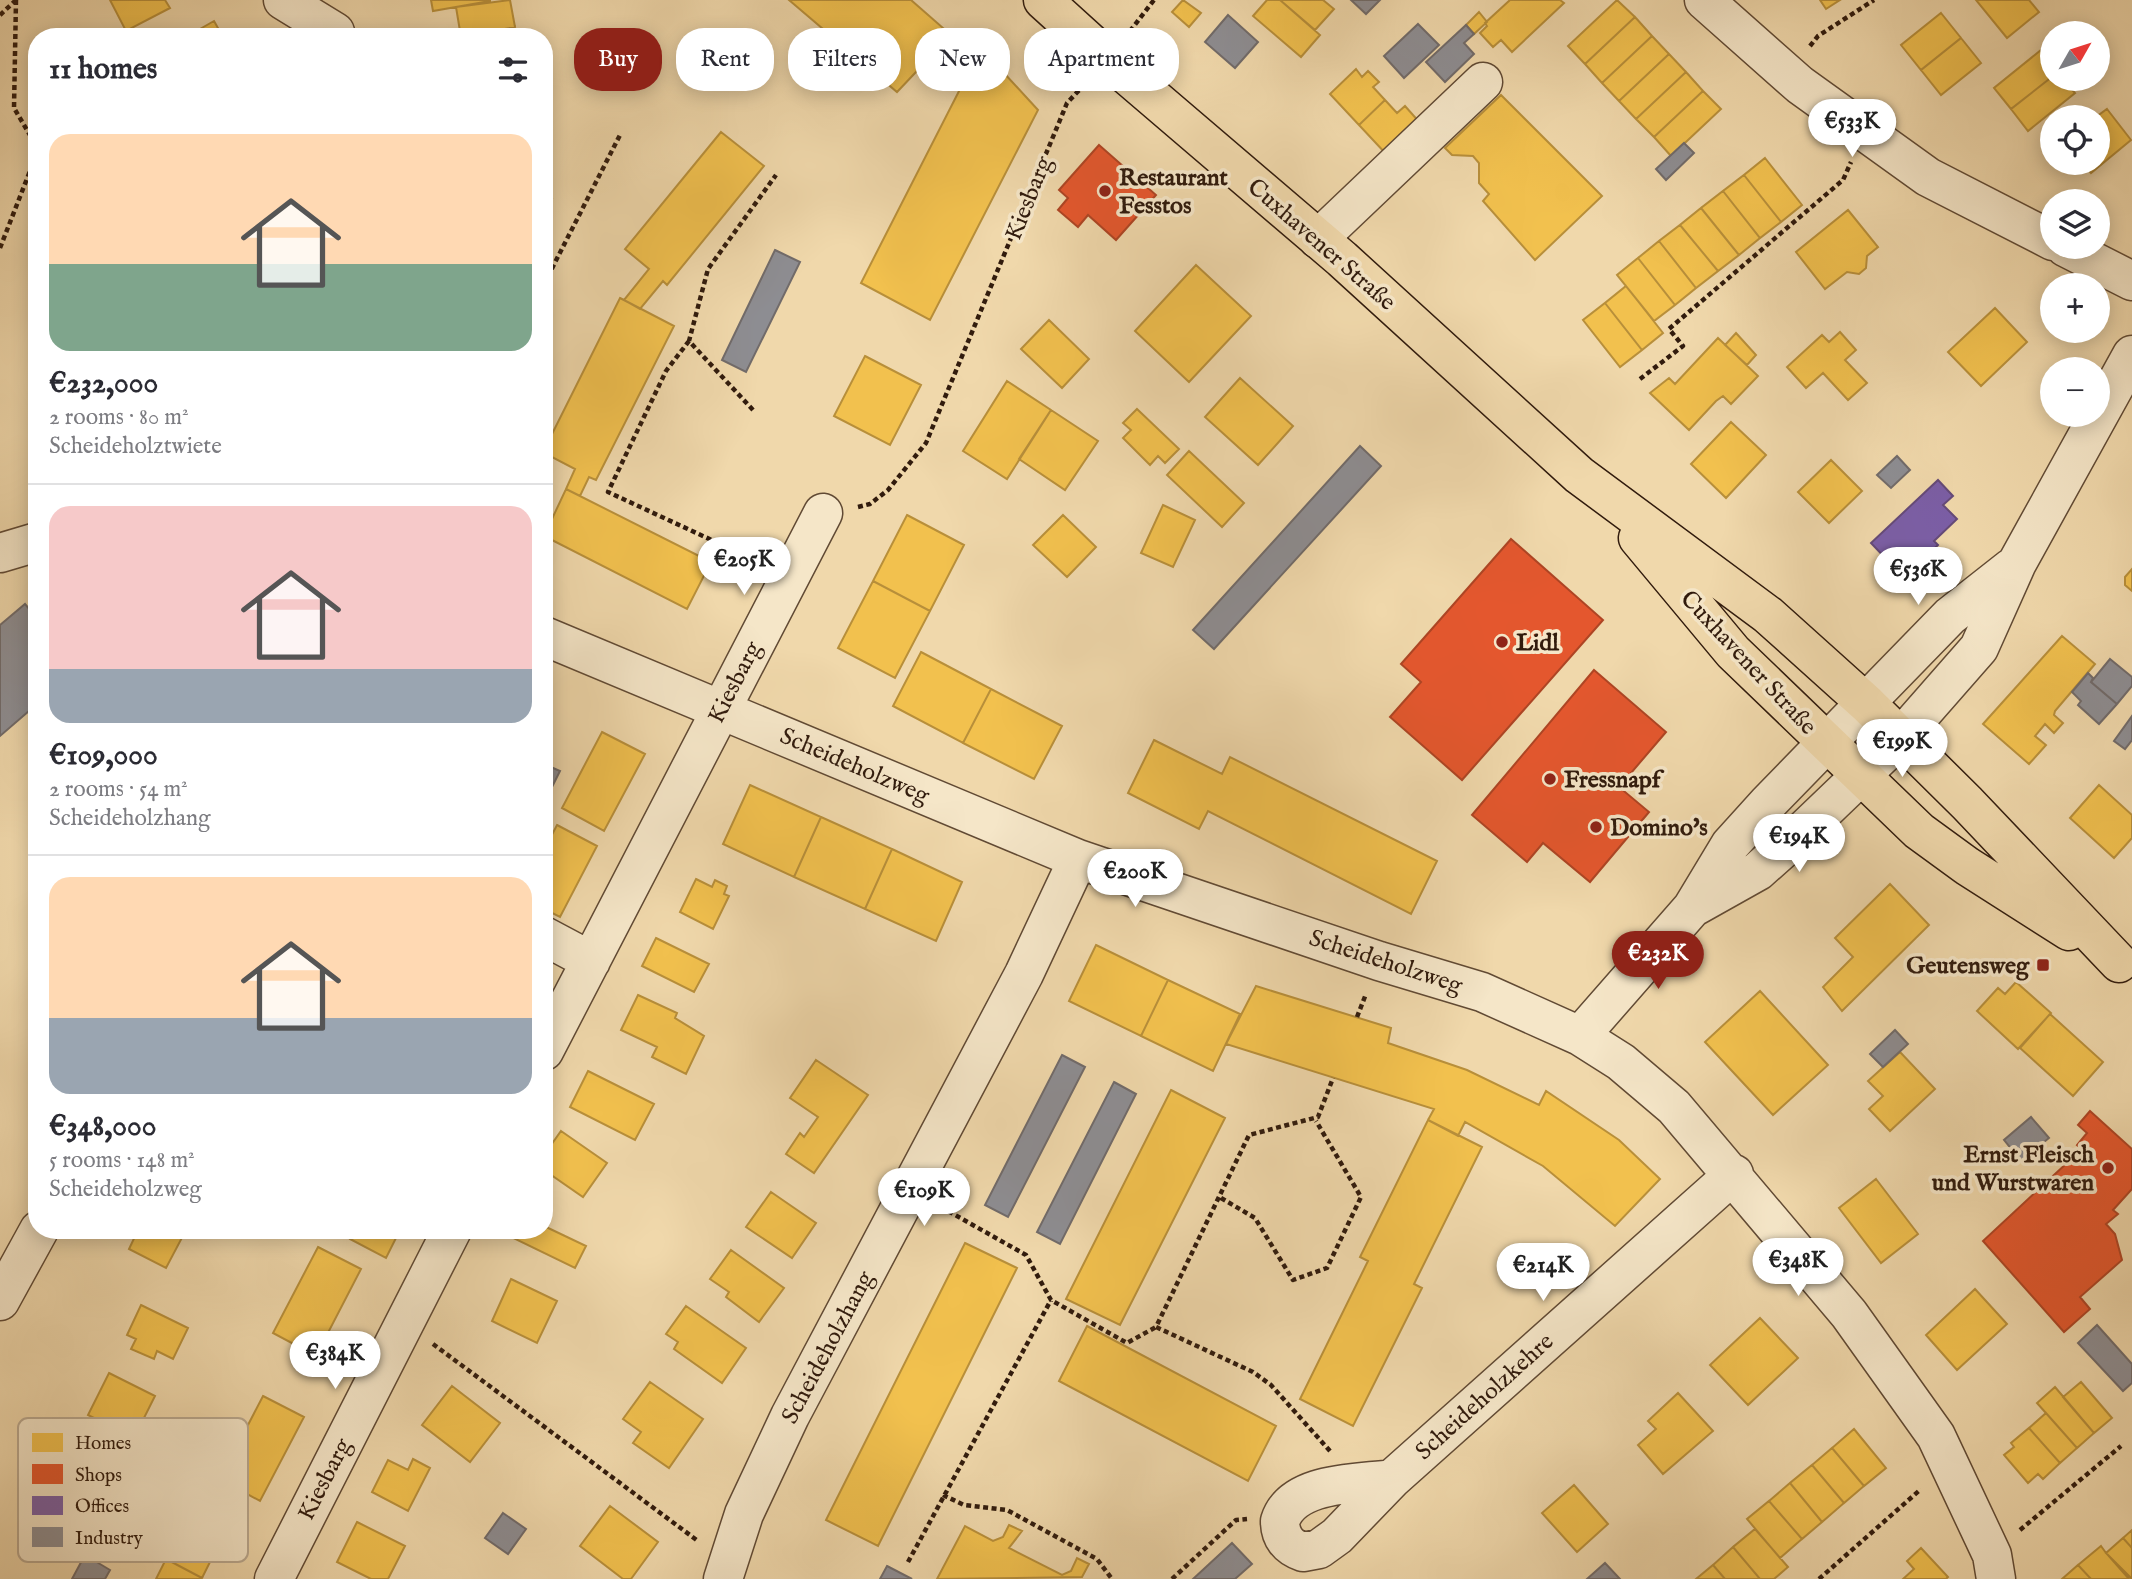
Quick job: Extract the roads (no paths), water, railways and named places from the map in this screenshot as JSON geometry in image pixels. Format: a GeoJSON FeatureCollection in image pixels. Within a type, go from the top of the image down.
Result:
{"type":"FeatureCollection","features":[{"type":"Feature","properties":{"kind":"main road","name":"Cuxhavener Straße"},"geometry":{"type":"LineString","coordinates":[[1043,0],[1318,239],[1598,491],[1768,615],[1901,737],[2125,968]]}},
{"type":"Feature","properties":{"kind":"main road","name":"Cuxhavener Straße"},"geometry":{"type":"LineString","coordinates":[[1598,491],[1733,652],[1928,840],[2125,968]]}},
{"type":"Feature","properties":{"kind":"street"},"geometry":{"type":"LineString","coordinates":[[284,0],[331,23]]}},
{"type":"Feature","properties":{"kind":"street"},"geometry":{"type":"LineString","coordinates":[[1704,0],[1786,73],[1928,177],[2040,234]]}},
{"type":"Feature","properties":{"kind":"street"},"geometry":{"type":"LineString","coordinates":[[1318,239],[1483,82]]}},
{"type":"Feature","properties":{"kind":"street"},"geometry":{"type":"LineString","coordinates":[[2089,259],[2132,281]]}},
{"type":"Feature","properties":{"kind":"street"},"geometry":{"type":"LineString","coordinates":[[1692,908],[1758,871],[1861,778],[1979,648],[2017,563],[2132,355]]}},
{"type":"Feature","properties":{"kind":"street","name":"Kiesbarg"},"geometry":{"type":"LineString","coordinates":[[553,1034],[822,513]]}},
{"type":"Feature","properties":{"kind":"street"},"geometry":{"type":"LineString","coordinates":[[0,553],[28,545]]}},
{"type":"Feature","properties":{"kind":"street"},"geometry":{"type":"LineString","coordinates":[[1580,1036],[1692,908],[1730,845],[1950,616],[2017,563]]}},
{"type":"Feature","properties":{"kind":"street","name":"Scheideholzweg"},"geometry":{"type":"LineString","coordinates":[[553,640],[1078,859],[1379,961],[1482,992],[1580,1036],[1621,1062],[1674,1107],[1734,1174],[1849,1314],[1914,1401],[1936,1436],[1992,1563]]}},
{"type":"Feature","properties":{"kind":"street","name":"Scheideholzhang"},"geometry":{"type":"LineString","coordinates":[[726,1569],[744,1514],[790,1416],[1024,974],[1078,859]]}},
{"type":"Feature","properties":{"kind":"street"},"geometry":{"type":"LineString","coordinates":[[553,941],[591,961]]}},
{"type":"Feature","properties":{"kind":"street","name":"Scheideholzkehre"},"geometry":{"type":"LineString","coordinates":[[1392,1479],[1303,1494],[1291,1502],[1282,1516],[1280,1526],[1287,1543],[1303,1552],[1311,1552],[1337,1536],[1392,1479],[1734,1174]]}},
{"type":"Feature","properties":{"kind":"street"},"geometry":{"type":"LineString","coordinates":[[0,1301],[34,1239]]}},
{"type":"Feature","properties":{"kind":"street","name":"Kiesbarg"},"geometry":{"type":"LineString","coordinates":[[274,1579],[447,1239]]}},
{"type":"Feature","properties":{"kind":"place","name":"Restaurant Fesstos"},"geometry":{"type":"Point","coordinates":[1105,191]}},
{"type":"Feature","properties":{"kind":"place","name":"Lidl"},"geometry":{"type":"Point","coordinates":[1502,642]}},
{"type":"Feature","properties":{"kind":"place","name":"Fressnapf"},"geometry":{"type":"Point","coordinates":[1550,779]}},
{"type":"Feature","properties":{"kind":"place","name":"Domino's"},"geometry":{"type":"Point","coordinates":[1596,827]}},
{"type":"Feature","properties":{"kind":"place","name":"Geutensweg"},"geometry":{"type":"Point","coordinates":[2043,965]}},
{"type":"Feature","properties":{"kind":"place","name":"Ernst Fleisch und Wurstwaren"},"geometry":{"type":"Point","coordinates":[2108,1168]}}]}
